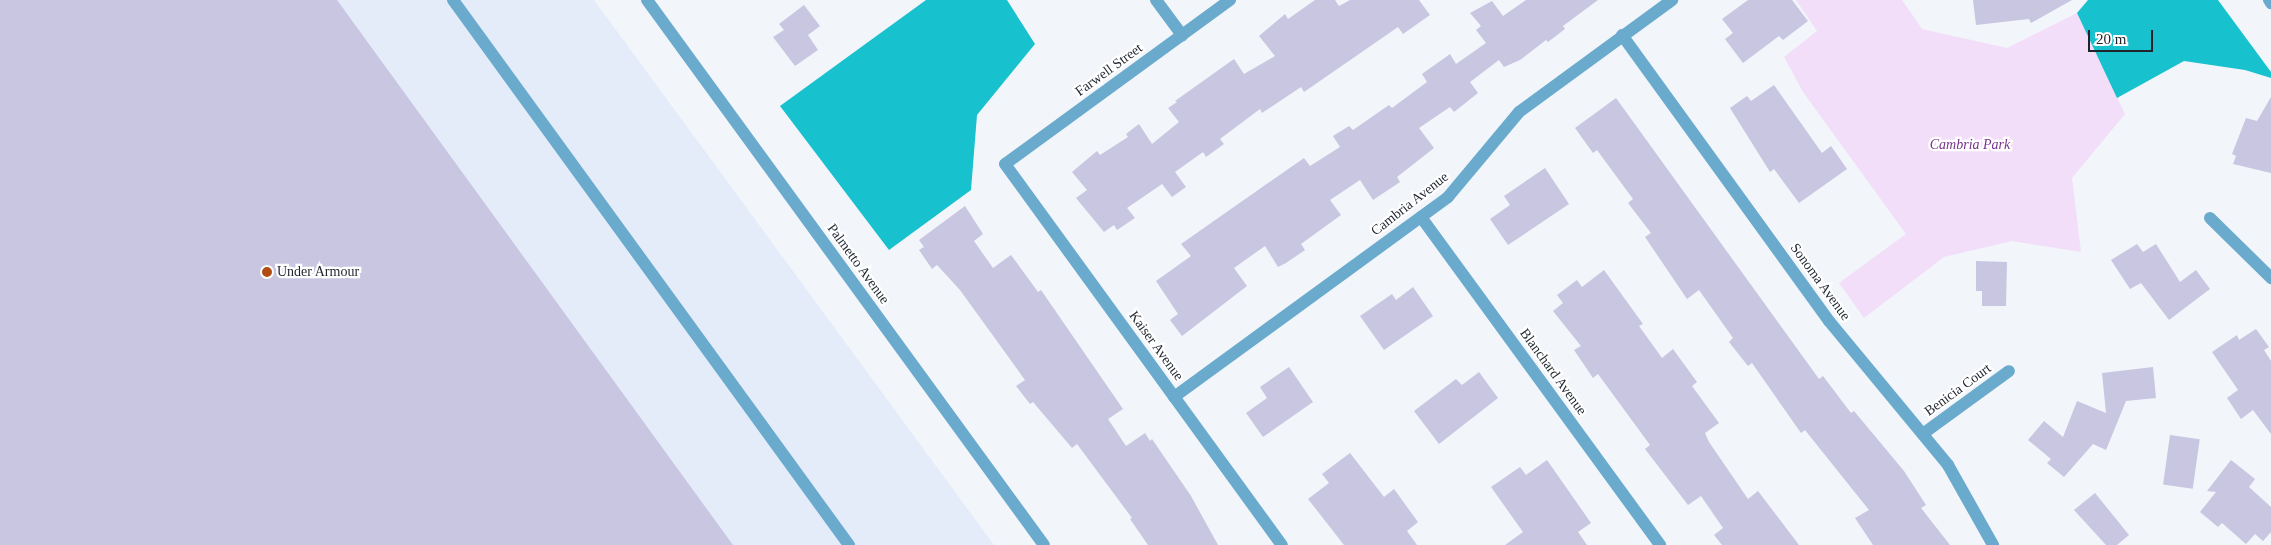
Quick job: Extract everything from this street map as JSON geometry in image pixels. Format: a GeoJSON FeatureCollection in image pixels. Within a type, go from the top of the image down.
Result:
{"type":"FeatureCollection","features":[{"type":"Feature","properties":{"kind":"street"},"geometry":{"type":"LineString","coordinates":[[453,0],[849,545]]}},
{"type":"Feature","properties":{"kind":"street","name":"Palmetto Avenue"},"geometry":{"type":"LineString","coordinates":[[647,0],[1044,545]]}},
{"type":"Feature","properties":{"kind":"street"},"geometry":{"type":"LineString","coordinates":[[1156,0],[1182,35]]}},
{"type":"Feature","properties":{"kind":"street","name":"Farwell Street"},"geometry":{"type":"LineString","coordinates":[[1005,164],[1230,0]]}},
{"type":"Feature","properties":{"kind":"street","name":"Cambria Avenue"},"geometry":{"type":"LineString","coordinates":[[1174,397],[1422,217],[1456,189],[1519,112],[1672,0]]}},
{"type":"Feature","properties":{"kind":"street","name":"Sonoma Avenue"},"geometry":{"type":"LineString","coordinates":[[1622,36],[1830,321],[1924,433],[1948,465],[1993,545]]}},
{"type":"Feature","properties":{"kind":"street","name":"Kaiser Avenue"},"geometry":{"type":"LineString","coordinates":[[1005,164],[1282,545]]}},
{"type":"Feature","properties":{"kind":"street","name":"Blanchard Avenue"},"geometry":{"type":"LineString","coordinates":[[1422,217],[1660,545]]}},
{"type":"Feature","properties":{"kind":"street"},"geometry":{"type":"LineString","coordinates":[[2210,218],[2271,278]]}},
{"type":"Feature","properties":{"kind":"street","name":"Benicia Court"},"geometry":{"type":"LineString","coordinates":[[1924,433],[2009,371]]}},
{"type":"Feature","properties":{"kind":"shaded area","name":"Under Armour"},"geometry":{"type":"Polygon","coordinates":[[[0,0],[594,0],[994,545],[0,545],[0,0]]]}},
{"type":"Feature","properties":{"kind":"green space","name":"Cambria Park"},"geometry":{"type":"Polygon","coordinates":[[[1796,0],[1902,0],[1922,29],[2007,48],[2077,13],[2125,114],[2072,178],[2081,252],[2012,241],[1944,257],[1864,318],[1839,283],[1906,234],[1803,92],[1784,57],[1817,31],[1796,0]]]}},
{"type":"Feature","properties":{"kind":"water"},"geometry":{"type":"Polygon","coordinates":[[[926,0],[1007,0],[1035,44],[977,115],[971,190],[889,250],[780,106],[926,0]]]}},
{"type":"Feature","properties":{"kind":"water"},"geometry":{"type":"Polygon","coordinates":[[[2088,0],[2218,0],[2271,72],[2271,78],[2245,70],[2184,61],[2117,98],[2077,13],[2088,0]]]}},
{"type":"Feature","properties":{"kind":"building","name":"Under Armour"},"geometry":{"type":"Polygon","coordinates":[[[0,0],[337,0],[733,545],[0,545],[0,0]]]}},
{"type":"Feature","properties":{"kind":"building"},"geometry":{"type":"Polygon","coordinates":[[[1315,0],[1335,0],[1339,6],[1350,0],[1419,0],[1430,15],[1403,34],[1398,27],[1304,92],[1301,87],[1262,113],[1260,109],[1220,139],[1224,144],[1206,157],[1203,152],[1175,172],[1186,187],[1172,197],[1162,184],[1127,208],[1135,218],[1117,230],[1114,225],[1104,232],[1076,198],[1087,190],[1072,172],[1097,151],[1100,155],[1128,137],[1126,134],[1139,124],[1152,144],[1179,122],[1168,108],[1177,102],[1175,101],[1234,59],[1244,74],[1275,56],[1259,36],[1285,14],[1288,19],[1315,0]]]}},
{"type":"Feature","properties":{"kind":"building"},"geometry":{"type":"Polygon","coordinates":[[[1526,0],[1598,0],[1563,26],[1565,29],[1548,42],[1546,40],[1520,60],[1504,67],[1499,60],[1470,82],[1478,93],[1454,112],[1450,107],[1419,128],[1434,148],[1397,177],[1400,182],[1373,200],[1360,180],[1330,200],[1341,215],[1301,244],[1305,250],[1278,267],[1265,246],[1234,268],[1247,286],[1182,336],[1170,320],[1178,314],[1156,281],[1191,256],[1181,244],[1304,158],[1310,166],[1340,147],[1333,136],[1349,126],[1353,130],[1389,105],[1392,108],[1427,82],[1422,74],[1450,54],[1456,64],[1486,43],[1476,30],[1481,26],[1470,13],[1492,1],[1503,16],[1526,0]]]}},
{"type":"Feature","properties":{"kind":"building"},"geometry":{"type":"Polygon","coordinates":[[[1748,0],[1792,0],[1808,21],[1783,40],[1779,36],[1743,63],[1725,39],[1733,33],[1722,19],[1748,0]]]}},
{"type":"Feature","properties":{"kind":"building"},"geometry":{"type":"Polygon","coordinates":[[[1973,0],[2072,0],[2031,23],[2029,19],[1976,25],[1973,0]]]}},
{"type":"Feature","properties":{"kind":"building"},"geometry":{"type":"Polygon","coordinates":[[[804,5],[820,26],[808,35],[818,50],[795,66],[773,37],[784,30],[779,24],[804,5]]]}},
{"type":"Feature","properties":{"kind":"building"},"geometry":{"type":"Polygon","coordinates":[[[1774,85],[1822,153],[1831,146],[1847,169],[1799,203],[1774,169],[1770,172],[1730,108],[1747,96],[1751,101],[1774,85]]]}},
{"type":"Feature","properties":{"kind":"building"},"geometry":{"type":"Polygon","coordinates":[[[2271,97],[2271,173],[2233,164],[2236,156],[2232,154],[2246,118],[2257,121],[2271,97]]]}},
{"type":"Feature","properties":{"kind":"building"},"geometry":{"type":"Polygon","coordinates":[[[1616,98],[1819,379],[1823,376],[1851,413],[1854,411],[1904,471],[1926,505],[1921,508],[1950,545],[1873,545],[1855,518],[1869,510],[1805,430],[1801,433],[1752,363],[1748,366],[1729,342],[1733,338],[1699,290],[1687,299],[1645,237],[1651,233],[1628,203],[1633,199],[1597,150],[1593,153],[1575,128],[1616,98]]]}},
{"type":"Feature","properties":{"kind":"building"},"geometry":{"type":"Polygon","coordinates":[[[1545,168],[1569,204],[1508,245],[1490,219],[1510,205],[1504,196],[1545,168]]]}},
{"type":"Feature","properties":{"kind":"building"},"geometry":{"type":"Polygon","coordinates":[[[965,206],[983,234],[974,241],[993,268],[1011,255],[1038,292],[1041,290],[1123,409],[1108,419],[1126,446],[1145,433],[1150,441],[1152,439],[1191,496],[1218,545],[1148,545],[1130,519],[1132,518],[1077,444],[1072,448],[1033,402],[1030,404],[1016,386],[1025,380],[960,290],[937,265],[932,269],[919,250],[924,247],[919,240],[965,206]]]}},
{"type":"Feature","properties":{"kind":"building"},"geometry":{"type":"Polygon","coordinates":[[[2137,244],[2143,252],[2156,244],[2180,282],[2196,270],[2210,289],[2169,320],[2141,283],[2130,289],[2111,260],[2137,244]]]}},
{"type":"Feature","properties":{"kind":"building"},"geometry":{"type":"Polygon","coordinates":[[[1976,261],[2007,262],[2006,306],[1982,306],[1982,291],[1976,291],[1976,261]]]}},
{"type":"Feature","properties":{"kind":"building"},"geometry":{"type":"Polygon","coordinates":[[[1604,270],[1643,324],[1639,326],[1662,358],[1673,349],[1697,382],[1692,386],[1719,423],[1705,433],[1709,442],[1748,499],[1758,491],[1799,545],[1722,545],[1714,535],[1723,528],[1701,496],[1688,505],[1645,449],[1650,445],[1598,374],[1593,378],[1574,350],[1581,346],[1553,311],[1563,303],[1557,295],[1577,280],[1582,287],[1604,270]]]}},
{"type":"Feature","properties":{"kind":"building"},"geometry":{"type":"Polygon","coordinates":[[[1413,287],[1433,316],[1384,350],[1360,316],[1392,294],[1396,300],[1413,287]]]}},
{"type":"Feature","properties":{"kind":"building"},"geometry":{"type":"Polygon","coordinates":[[[2256,329],[2269,347],[2264,350],[2271,361],[2271,434],[2253,410],[2241,419],[2227,398],[2238,390],[2212,352],[2237,335],[2239,340],[2256,329]]]}},
{"type":"Feature","properties":{"kind":"building"},"geometry":{"type":"Polygon","coordinates":[[[1289,367],[1313,402],[1263,437],[1246,413],[1267,398],[1260,387],[1289,367]]]}},
{"type":"Feature","properties":{"kind":"building"},"geometry":{"type":"Polygon","coordinates":[[[2153,367],[2156,398],[2126,401],[2106,450],[2093,444],[2064,477],[2047,463],[2051,459],[2028,440],[2044,421],[2063,437],[2077,401],[2106,413],[2102,373],[2153,367]]]}},
{"type":"Feature","properties":{"kind":"building"},"geometry":{"type":"Polygon","coordinates":[[[1479,372],[1498,398],[1439,444],[1414,411],[1456,379],[1462,385],[1479,372]]]}},
{"type":"Feature","properties":{"kind":"building"},"geometry":{"type":"Polygon","coordinates":[[[2170,435],[2200,439],[2193,489],[2163,485],[2170,435]]]}},
{"type":"Feature","properties":{"kind":"building"},"geometry":{"type":"Polygon","coordinates":[[[1350,453],[1384,497],[1394,489],[1418,522],[1407,531],[1417,545],[1344,545],[1308,499],[1329,483],[1322,474],[1350,453]]]}},
{"type":"Feature","properties":{"kind":"building"},"geometry":{"type":"Polygon","coordinates":[[[1547,460],[1591,523],[1578,532],[1587,545],[1505,545],[1523,532],[1491,487],[1520,467],[1526,475],[1547,460]]]}},
{"type":"Feature","properties":{"kind":"building"},"geometry":{"type":"Polygon","coordinates":[[[2231,460],[2255,479],[2249,487],[2271,507],[2271,532],[2263,541],[2255,534],[2246,544],[2222,523],[2218,527],[2200,512],[2216,492],[2207,491],[2231,460]]]}},
{"type":"Feature","properties":{"kind":"building"},"geometry":{"type":"Polygon","coordinates":[[[2095,493],[2129,535],[2117,545],[2106,545],[2074,510],[2095,493]]]}},
{"type":"Feature","properties":{"kind":"place","name":"Under Armour"},"geometry":{"type":"Point","coordinates":[267,272]}}]}
